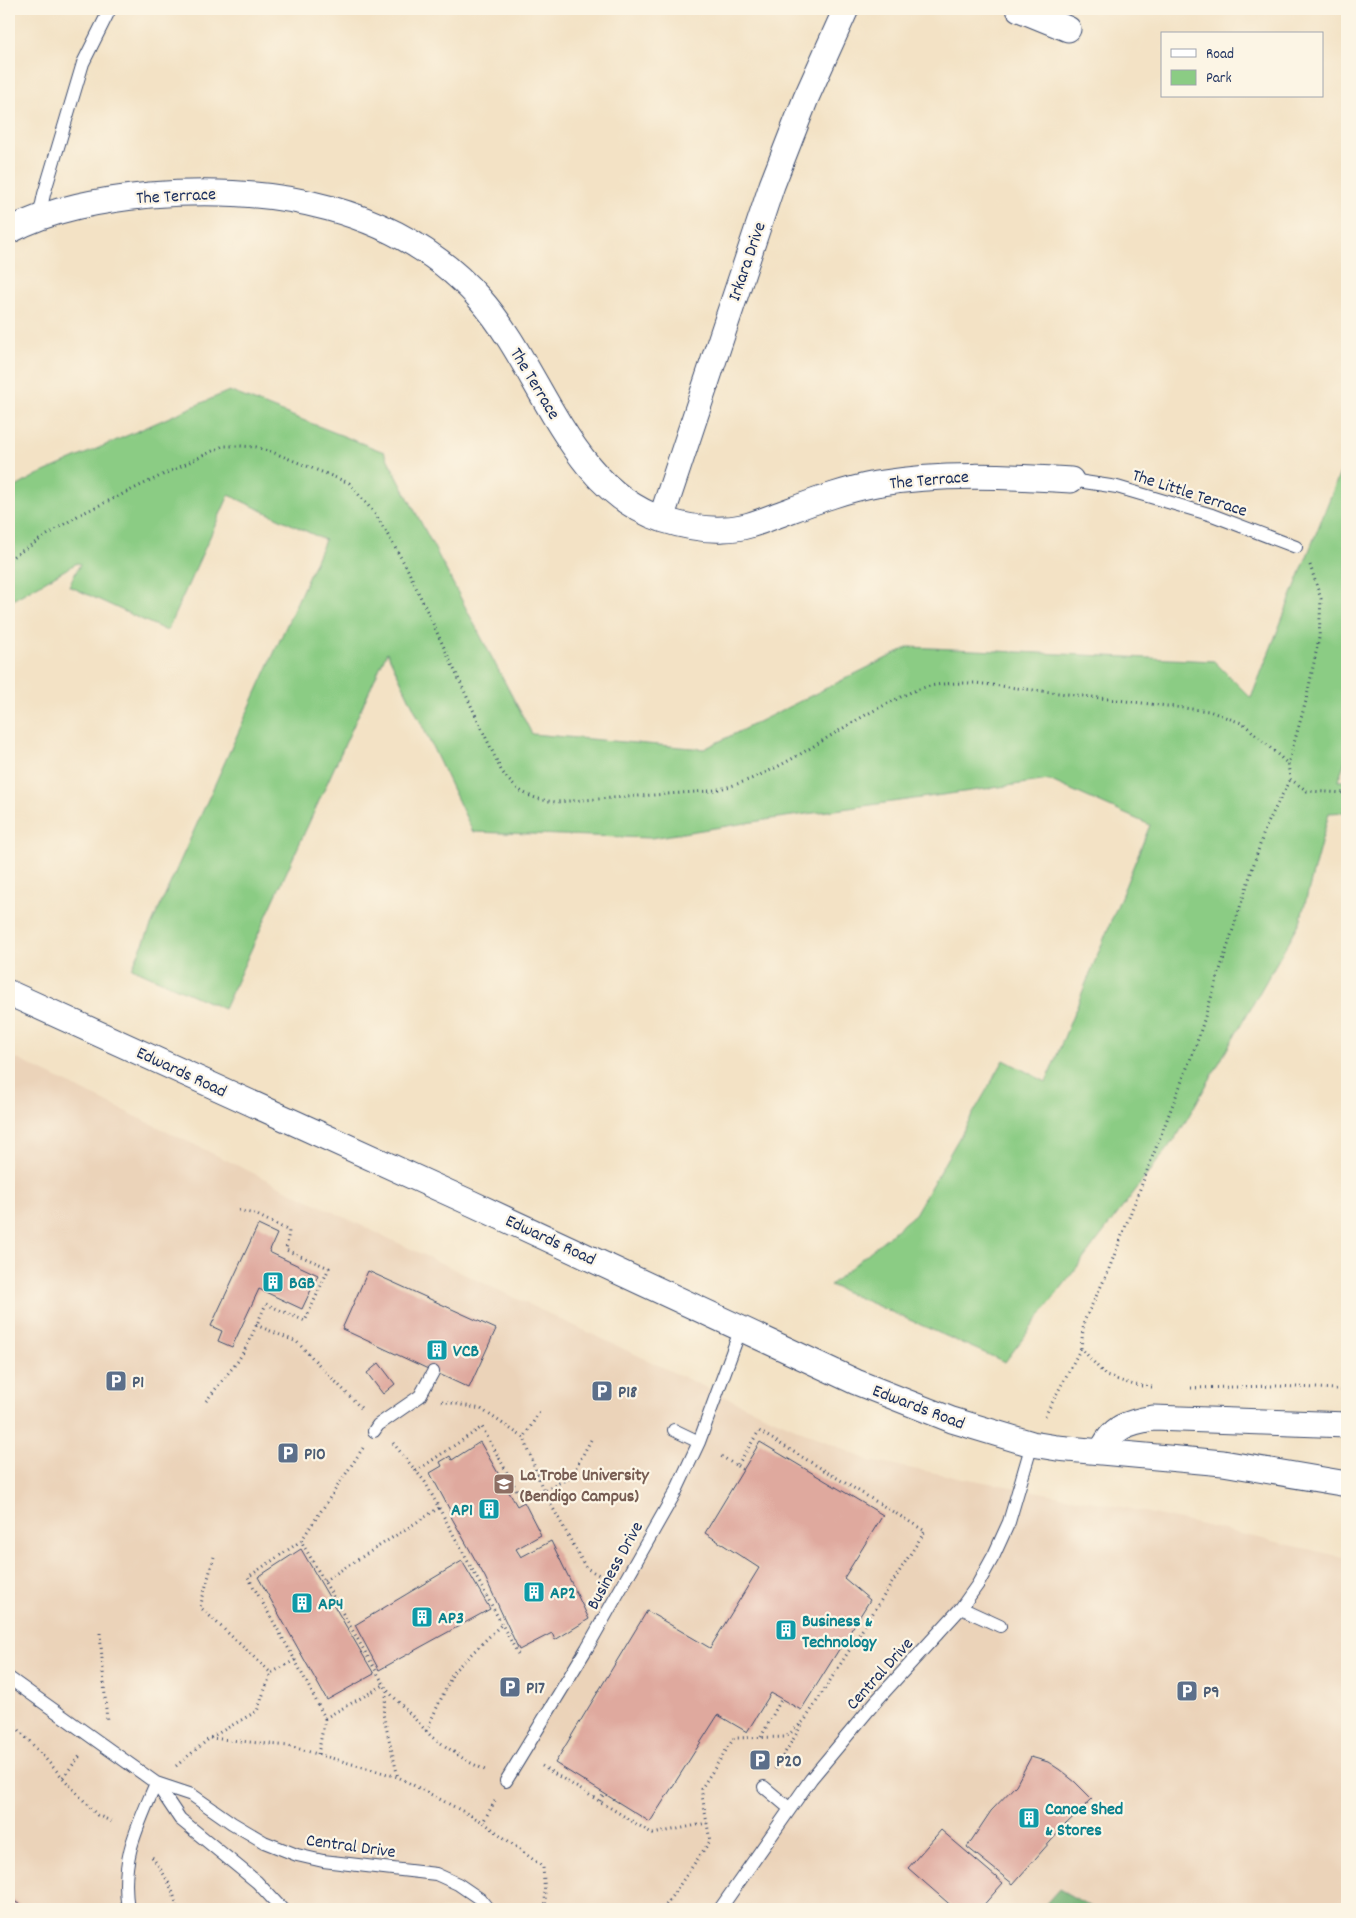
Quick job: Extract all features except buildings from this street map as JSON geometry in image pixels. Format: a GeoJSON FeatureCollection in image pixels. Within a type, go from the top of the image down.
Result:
{"type":"FeatureCollection","features":[{"type":"Feature","properties":{"kind":"street","name":"Irkara Drive"},"geometry":{"type":"LineString","coordinates":[[661,519],[772,185],[806,98],[846,9]]}},
{"type":"Feature","properties":{"kind":"street"},"geometry":{"type":"LineString","coordinates":[[1020,9],[1068,30]]}},
{"type":"Feature","properties":{"kind":"street","name":"The Terrace"},"geometry":{"type":"LineString","coordinates":[[9,231],[69,208],[110,199],[184,192],[242,193],[297,200],[335,209],[366,220],[420,247],[443,264],[481,300],[513,344],[568,436],[596,475],[627,502],[661,519],[688,526],[724,530],[742,527],[844,492],[872,484],[900,480],[990,475],[1071,480]]}},
{"type":"Feature","properties":{"kind":"street","name":"Edwards Road"},"geometry":{"type":"LineString","coordinates":[[9,993],[909,1404],[998,1435],[1036,1434],[1102,1452],[1223,1464],[1347,1484]]}},
{"type":"Feature","properties":{"kind":"street"},"geometry":{"type":"LineString","coordinates":[[1102,1452],[1106,1442],[1116,1431],[1132,1422],[1153,1418],[1347,1425]]}},
{"type":"Feature","properties":{"kind":"lane"},"geometry":{"type":"LineString","coordinates":[[39,218],[44,194],[83,63],[110,9]]}},
{"type":"Feature","properties":{"kind":"lane","name":"The Little Terrace"},"geometry":{"type":"LineString","coordinates":[[1071,480],[1117,487],[1203,512],[1296,547]]}},
{"type":"Feature","properties":{"kind":"lane","name":"Business Drive"},"geometry":{"type":"LineString","coordinates":[[506,1781],[587,1648],[676,1491],[699,1442],[742,1328]]}},
{"type":"Feature","properties":{"kind":"lane"},"geometry":{"type":"LineString","coordinates":[[376,1428],[420,1396],[433,1372]]}},
{"type":"Feature","properties":{"kind":"lane"},"geometry":{"type":"LineString","coordinates":[[674,1430],[699,1442]]}},
{"type":"Feature","properties":{"kind":"lane","name":"Central Drive"},"geometry":{"type":"LineString","coordinates":[[720,1909],[811,1779],[878,1700],[961,1608],[978,1584],[1009,1522],[1036,1434]]}},
{"type":"Feature","properties":{"kind":"lane"},"geometry":{"type":"LineString","coordinates":[[961,1608],[1000,1626]]}},
{"type":"Feature","properties":{"kind":"lane","name":"Central Drive"},"geometry":{"type":"LineString","coordinates":[[9,1678],[156,1783],[192,1795],[232,1823],[264,1842],[297,1855],[323,1861],[436,1874],[458,1884],[480,1899],[488,1909]]}},
{"type":"Feature","properties":{"kind":"lane"},"geometry":{"type":"LineString","coordinates":[[128,1909],[125,1880],[127,1860],[134,1837],[156,1783]]}},
{"type":"Feature","properties":{"kind":"lane","name":"Central Drive"},"geometry":{"type":"LineString","coordinates":[[156,1783],[180,1819],[257,1882],[282,1909]]}},
{"type":"Feature","properties":{"kind":"lane"},"geometry":{"type":"LineString","coordinates":[[764,1787],[789,1808]]}},
{"type":"Feature","properties":{"kind":"path"},"geometry":{"type":"LineString","coordinates":[[9,559],[80,515],[223,446],[256,447],[331,475],[348,484],[364,499],[392,540],[407,568],[501,770],[510,783],[520,791],[542,800],[575,800],[709,791],[728,788],[746,782],[768,771],[868,713],[895,700],[924,687],[949,684],[975,683],[1209,711],[1244,724],[1288,764]]}},
{"type":"Feature","properties":{"kind":"path"},"geometry":{"type":"LineString","coordinates":[[1036,1434],[1081,1348],[1084,1321],[1107,1274],[1197,1042],[1265,829],[1290,779],[1288,764],[1306,701],[1317,647],[1321,599],[1308,559],[1296,547]]}},
{"type":"Feature","properties":{"kind":"path"},"geometry":{"type":"LineString","coordinates":[[1290,779],[1307,791],[1347,793]]}},
{"type":"Feature","properties":{"kind":"path"},"geometry":{"type":"LineString","coordinates":[[206,1402],[238,1361],[266,1304],[305,1321],[329,1268],[286,1250],[290,1231],[256,1214],[236,1210]]}},
{"type":"Feature","properties":{"kind":"path"},"geometry":{"type":"LineString","coordinates":[[256,1325],[297,1342],[425,1482],[519,1656]]}},
{"type":"Feature","properties":{"kind":"path"},"geometry":{"type":"LineString","coordinates":[[1081,1348],[1106,1376],[1134,1386],[1153,1387]]}},
{"type":"Feature","properties":{"kind":"path"},"geometry":{"type":"LineString","coordinates":[[1182,1388],[1276,1386],[1347,1391]]}},
{"type":"Feature","properties":{"kind":"path"},"geometry":{"type":"LineString","coordinates":[[420,1396],[481,1409],[524,1438],[543,1490],[586,1568],[620,1588]]}},
{"type":"Feature","properties":{"kind":"path"},"geometry":{"type":"LineString","coordinates":[[524,1438],[540,1412]]}},
{"type":"Feature","properties":{"kind":"path"},"geometry":{"type":"LineString","coordinates":[[416,1471],[482,1427],[521,1498],[570,1478],[591,1440]]}},
{"type":"Feature","properties":{"kind":"path"},"geometry":{"type":"LineString","coordinates":[[318,1754],[325,1718],[248,1576],[301,1541],[376,1428]]}},
{"type":"Feature","properties":{"kind":"path"},"geometry":{"type":"LineString","coordinates":[[737,1466],[759,1431],[925,1531],[764,1787]]}},
{"type":"Feature","properties":{"kind":"path"},"geometry":{"type":"LineString","coordinates":[[699,1442],[743,1470]]}},
{"type":"Feature","properties":{"kind":"path"},"geometry":{"type":"LineString","coordinates":[[324,1581],[439,1508]]}},
{"type":"Feature","properties":{"kind":"path"},"geometry":{"type":"LineString","coordinates":[[301,1541],[387,1690],[426,1731],[467,1761],[506,1781],[483,1822]]}},
{"type":"Feature","properties":{"kind":"path"},"geometry":{"type":"LineString","coordinates":[[214,1557],[200,1607],[271,1673]]}},
{"type":"Feature","properties":{"kind":"path"},"geometry":{"type":"LineString","coordinates":[[426,1731],[454,1671],[502,1624]]}},
{"type":"Feature","properties":{"kind":"path"},"geometry":{"type":"LineString","coordinates":[[156,1783],[210,1738],[257,1711],[271,1673],[295,1660]]}},
{"type":"Feature","properties":{"kind":"path"},"geometry":{"type":"LineString","coordinates":[[325,1718],[384,1685]]}},
{"type":"Feature","properties":{"kind":"path"},"geometry":{"type":"LineString","coordinates":[[387,1690],[383,1714],[398,1777]]}},
{"type":"Feature","properties":{"kind":"path"},"geometry":{"type":"LineString","coordinates":[[761,1737],[782,1698]]}},
{"type":"Feature","properties":{"kind":"path"},"geometry":{"type":"LineString","coordinates":[[9,1719],[97,1814],[122,1826],[150,1853],[163,1872],[175,1898],[177,1909]]}},
{"type":"Feature","properties":{"kind":"path"},"geometry":{"type":"LineString","coordinates":[[663,1909],[710,1841],[701,1789],[734,1738],[786,1737],[805,1720]]}},
{"type":"Feature","properties":{"kind":"path"},"geometry":{"type":"LineString","coordinates":[[210,1738],[289,1746],[398,1777],[483,1822],[543,1867],[546,1909]]}},
{"type":"Feature","properties":{"kind":"path"},"geometry":{"type":"LineString","coordinates":[[522,1754],[653,1834],[707,1823]]}},
{"type":"Feature","properties":{"kind":"path"},"geometry":{"type":"LineString","coordinates":[[600,1801],[604,1793]]}},
{"type":"Feature","properties":{"kind":"shaded area","name":"La Trobe University (Bendigo Campus)"},"geometry":{"type":"Polygon","coordinates":[[[9,1055],[379,1234],[745,1406],[870,1461],[1127,1508],[1347,1558],[1347,1909],[9,1909],[9,1055]]]}},
{"type":"Feature","properties":{"kind":"green space"},"geometry":{"type":"Polygon","coordinates":[[[229,391],[384,452],[532,734],[704,749],[909,647],[1214,661],[1251,698],[1347,455],[1347,755],[1338,781],[1347,781],[1347,812],[1329,813],[1300,922],[1179,1133],[1005,1362],[830,1285],[915,1214],[1004,1060],[1046,1082],[1150,825],[1049,780],[651,838],[473,832],[387,652],[224,1009],[132,968],[325,540],[229,495],[167,631],[69,586],[80,564],[77,563],[9,602],[9,491],[37,475],[229,391]]]}},
{"type":"Feature","properties":{"kind":"green space"},"geometry":{"type":"Polygon","coordinates":[[[1059,1889],[1095,1909],[1041,1909],[1059,1889]]]}},
{"type":"Feature","properties":{"kind":"place","name":"BGB"},"geometry":{"type":"Point","coordinates":[273,1282]}},
{"type":"Feature","properties":{"kind":"place","name":"VCB"},"geometry":{"type":"Point","coordinates":[437,1350]}},
{"type":"Feature","properties":{"kind":"place","name":"P1"},"geometry":{"type":"Point","coordinates":[116,1381]}},
{"type":"Feature","properties":{"kind":"place","name":"P18"},"geometry":{"type":"Point","coordinates":[602,1391]}},
{"type":"Feature","properties":{"kind":"place","name":"P10"},"geometry":{"type":"Point","coordinates":[288,1453]}},
{"type":"Feature","properties":{"kind":"place","name":"La Trobe University (Bendigo Campus)"},"geometry":{"type":"Point","coordinates":[504,1484]}},
{"type":"Feature","properties":{"kind":"place","name":"AP1"},"geometry":{"type":"Point","coordinates":[489,1509]}},
{"type":"Feature","properties":{"kind":"place","name":"AP2"},"geometry":{"type":"Point","coordinates":[534,1592]}},
{"type":"Feature","properties":{"kind":"place","name":"AP4"},"geometry":{"type":"Point","coordinates":[302,1603]}},
{"type":"Feature","properties":{"kind":"place","name":"AP3"},"geometry":{"type":"Point","coordinates":[422,1617]}},
{"type":"Feature","properties":{"kind":"place","name":"Business & Technology"},"geometry":{"type":"Point","coordinates":[786,1630]}},
{"type":"Feature","properties":{"kind":"place","name":"P17"},"geometry":{"type":"Point","coordinates":[510,1687]}},
{"type":"Feature","properties":{"kind":"place","name":"P9"},"geometry":{"type":"Point","coordinates":[1187,1691]}},
{"type":"Feature","properties":{"kind":"place","name":"P20"},"geometry":{"type":"Point","coordinates":[760,1760]}},
{"type":"Feature","properties":{"kind":"place","name":"Canoe Shed & Stores"},"geometry":{"type":"Point","coordinates":[1029,1818]}}]}
